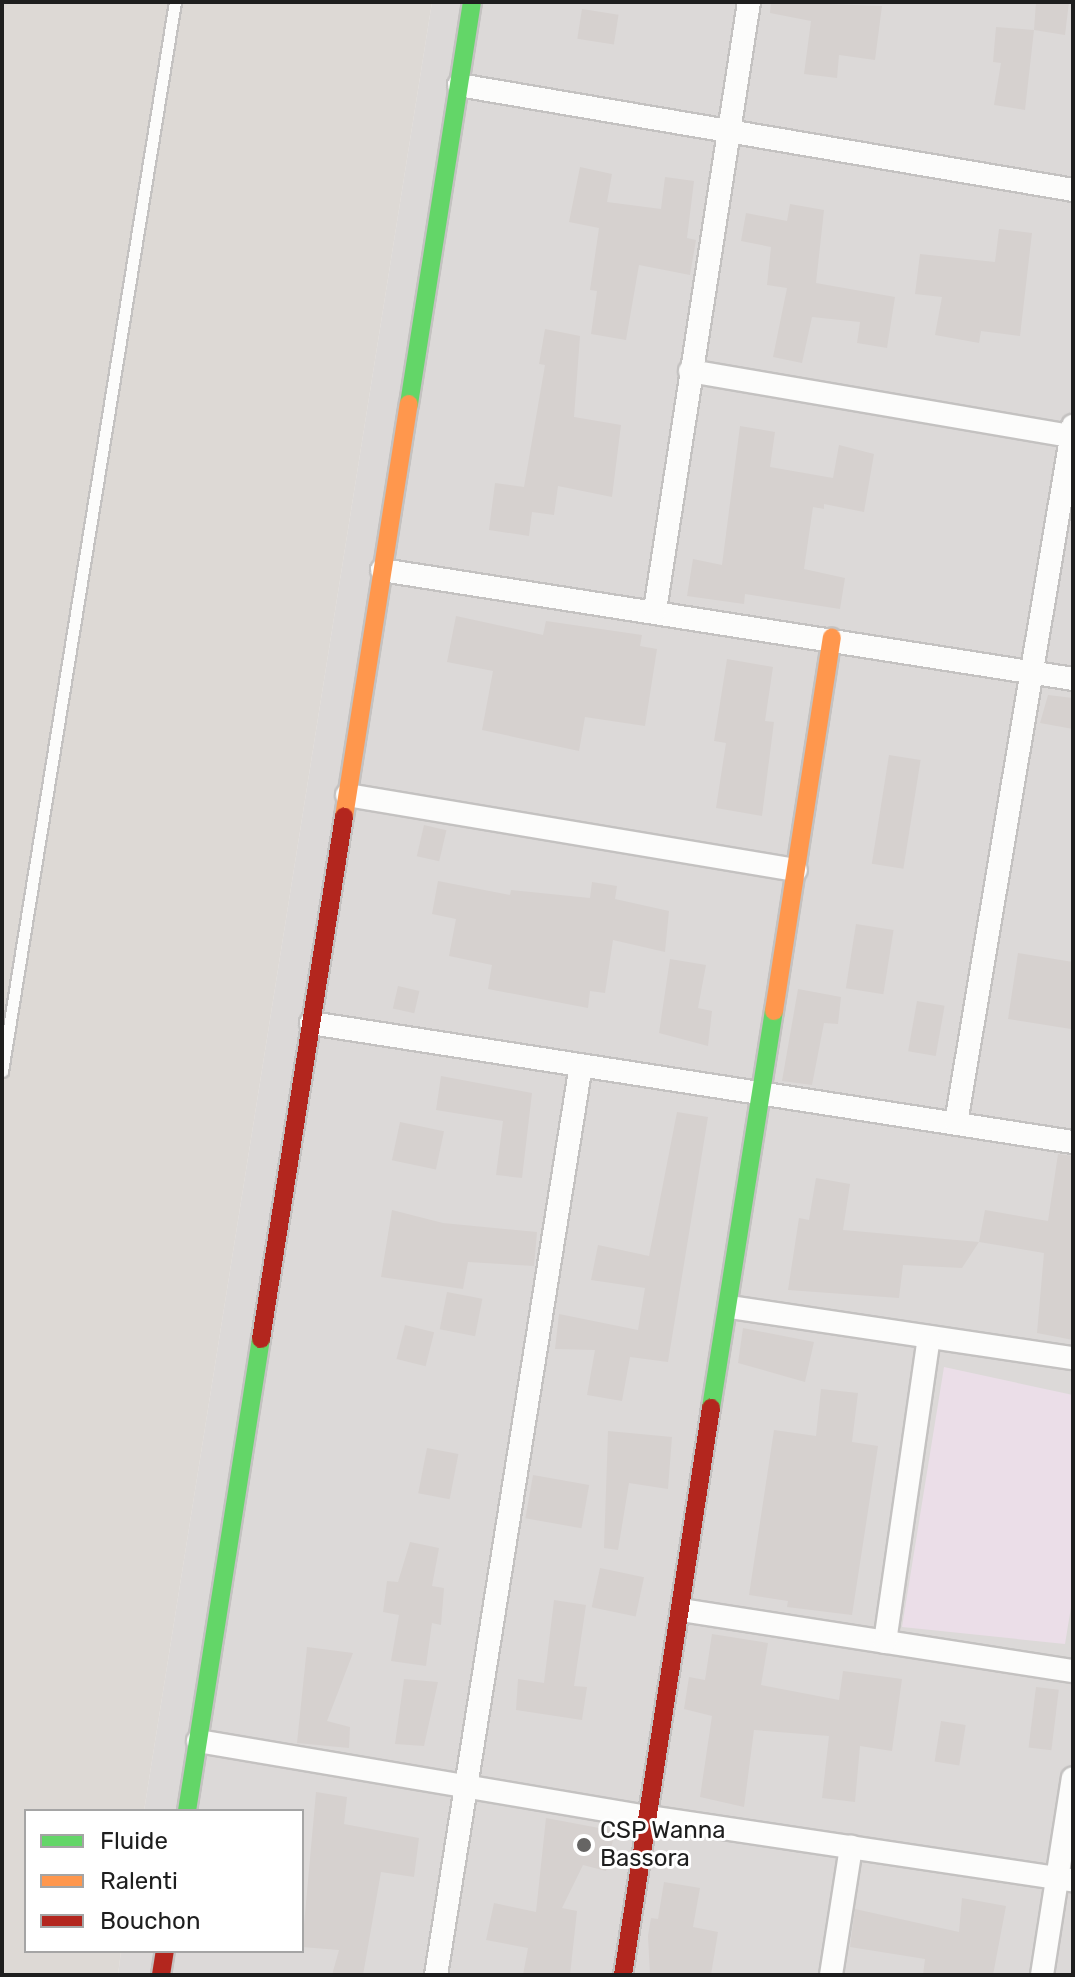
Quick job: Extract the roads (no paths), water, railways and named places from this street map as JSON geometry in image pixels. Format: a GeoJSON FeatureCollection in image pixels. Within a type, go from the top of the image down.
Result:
{"type":"FeatureCollection","features":[{"type":"Feature","properties":{"kind":"street"},"geometry":{"type":"LineString","coordinates":[[187,1809],[472,2]]}},
{"type":"Feature","properties":{"kind":"street"},"geometry":{"type":"LineString","coordinates":[[655,610],[726,132],[749,2]]}},
{"type":"Feature","properties":{"kind":"street"},"geometry":{"type":"LineString","coordinates":[[459,85],[1073,190]]}},
{"type":"Feature","properties":{"kind":"street"},"geometry":{"type":"LineString","coordinates":[[690,371],[1072,431],[956,1123]]}},
{"type":"Feature","properties":{"kind":"street"},"geometry":{"type":"LineString","coordinates":[[382,570],[832,637],[1073,679]]}},
{"type":"Feature","properties":{"kind":"street"},"geometry":{"type":"LineString","coordinates":[[623,1975],[730,1307],[832,637]]}},
{"type":"Feature","properties":{"kind":"street"},"geometry":{"type":"LineString","coordinates":[[347,795],[796,870]]}},
{"type":"Feature","properties":{"kind":"street"},"geometry":{"type":"LineString","coordinates":[[311,1023],[1073,1142]]}},
{"type":"Feature","properties":{"kind":"street"},"geometry":{"type":"LineString","coordinates":[[436,1975],[581,1065]]}},
{"type":"Feature","properties":{"kind":"street"},"geometry":{"type":"LineString","coordinates":[[730,1307],[1073,1358]]}},
{"type":"Feature","properties":{"kind":"street"},"geometry":{"type":"LineString","coordinates":[[885,1642],[929,1337]]}},
{"type":"Feature","properties":{"kind":"street"},"geometry":{"type":"LineString","coordinates":[[682,1610],[1073,1671]]}},
{"type":"Feature","properties":{"kind":"street"},"geometry":{"type":"LineString","coordinates":[[198,1741],[649,1817],[1065,1878]]}},
{"type":"Feature","properties":{"kind":"street"},"geometry":{"type":"LineString","coordinates":[[1042,1975],[1065,1878],[1073,1778]]}},
{"type":"Feature","properties":{"kind":"street"},"geometry":{"type":"LineString","coordinates":[[831,1975],[851,1847]]}},
{"type":"Feature","properties":{"kind":"street"},"geometry":{"type":"LineString","coordinates":[[161,1975],[165,1953]]}},
{"type":"Feature","properties":{"kind":"lane"},"geometry":{"type":"LineString","coordinates":[[2,1071],[175,2]]}},
{"type":"Feature","properties":{"kind":"place","name":"CSP Wanna Bassora"},"geometry":{"type":"Point","coordinates":[584,1845]}}]}
